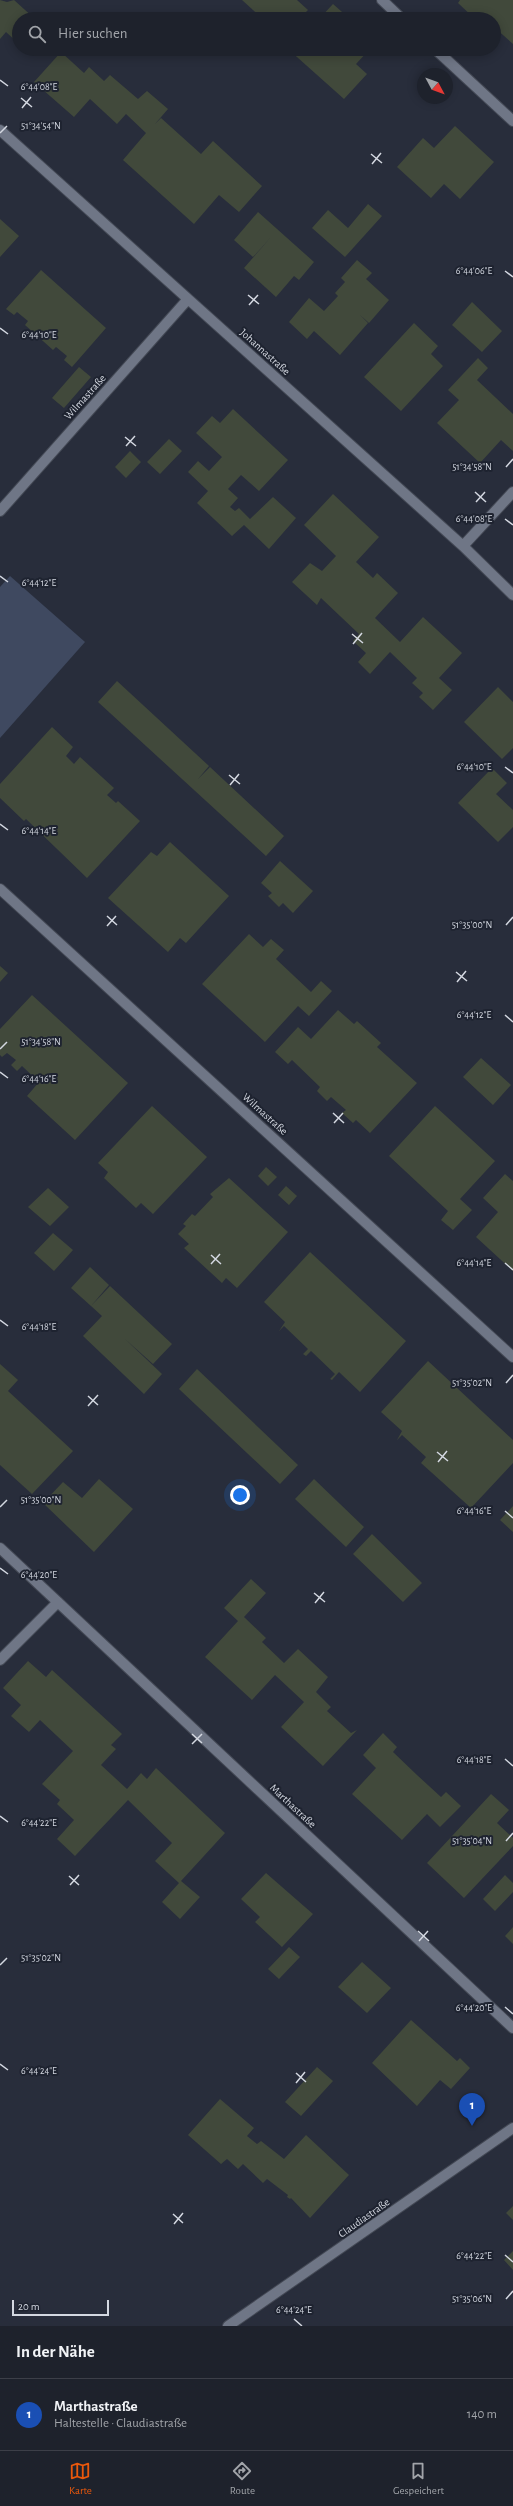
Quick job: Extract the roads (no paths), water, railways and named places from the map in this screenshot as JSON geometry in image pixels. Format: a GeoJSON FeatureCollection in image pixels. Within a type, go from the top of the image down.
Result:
{"type":"FeatureCollection","features":[{"type":"Feature","properties":{"kind":"street"},"geometry":{"type":"LineString","coordinates":[[382,0],[395,12]]}},
{"type":"Feature","properties":{"kind":"street"},"geometry":{"type":"LineString","coordinates":[[443,56],[513,121]]}},
{"type":"Feature","properties":{"kind":"street","name":"Johannastraße"},"geometry":{"type":"LineString","coordinates":[[0,130],[463,546],[513,594]]}},
{"type":"Feature","properties":{"kind":"street","name":"Wilmastraße"},"geometry":{"type":"LineString","coordinates":[[0,511],[188,299]]}},
{"type":"Feature","properties":{"kind":"street"},"geometry":{"type":"LineString","coordinates":[[463,546],[513,492]]}},
{"type":"Feature","properties":{"kind":"street","name":"Wilmastraße"},"geometry":{"type":"LineString","coordinates":[[0,889],[513,1357]]}},
{"type":"Feature","properties":{"kind":"street","name":"Marthastraße"},"geometry":{"type":"LineString","coordinates":[[0,1548],[513,2028]]}},
{"type":"Feature","properties":{"kind":"street"},"geometry":{"type":"LineString","coordinates":[[0,1660],[58,1602]]}},
{"type":"Feature","properties":{"kind":"street","name":"Claudiastraße"},"geometry":{"type":"LineString","coordinates":[[228,2326],[513,2128]]}},
{"type":"Feature","properties":{"kind":"place","name":"Marthastraße"},"geometry":{"type":"Point","coordinates":[472,2126]}}]}
